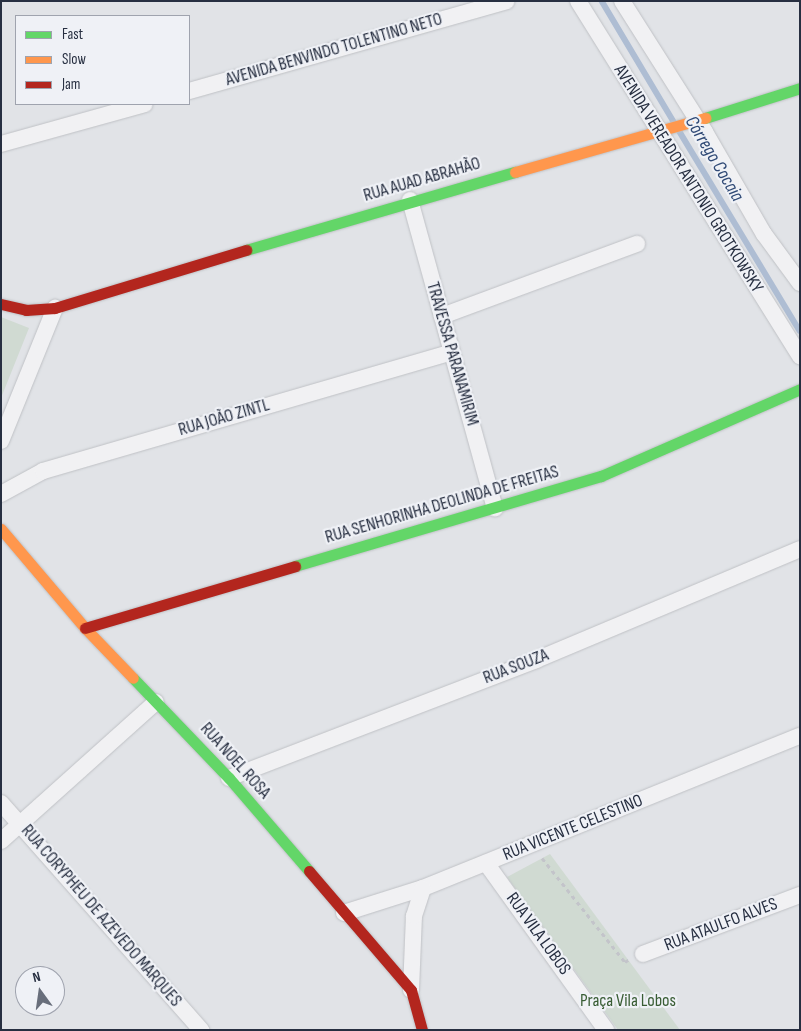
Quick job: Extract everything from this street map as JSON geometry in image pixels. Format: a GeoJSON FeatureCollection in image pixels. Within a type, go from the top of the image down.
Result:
{"type":"FeatureCollection","features":[{"type":"Feature","properties":{"kind":"street","name":"AVENIDA BENVINDO TOLENTINO NETO"},"geometry":{"type":"LineString","coordinates":[[190,91],[507,1]]}},
{"type":"Feature","properties":{"kind":"street","name":"AVENIDA VEREADOR ANTONIO GROTKOWSKY"},"geometry":{"type":"LineString","coordinates":[[578,1],[663,132],[800,356]]}},
{"type":"Feature","properties":{"kind":"street","name":"AVENIDA VEREADOR ANTONIO GROTKOWSKY"},"geometry":{"type":"LineString","coordinates":[[622,1],[692,122],[764,234],[800,283]]}},
{"type":"Feature","properties":{"kind":"street","name":"RUA AUAD ABRAHÃO"},"geometry":{"type":"LineString","coordinates":[[1,304],[26,310],[55,308],[410,200],[663,132],[800,88]]}},
{"type":"Feature","properties":{"kind":"street"},"geometry":{"type":"LineString","coordinates":[[1,144],[141,105]]}},
{"type":"Feature","properties":{"kind":"street","name":"TRAVESSA PARANAMIRIM"},"geometry":{"type":"LineString","coordinates":[[410,200],[495,509]]}},
{"type":"Feature","properties":{"kind":"street"},"geometry":{"type":"LineString","coordinates":[[442,316],[637,244]]}},
{"type":"Feature","properties":{"kind":"street"},"geometry":{"type":"LineString","coordinates":[[1,440],[55,308]]}},
{"type":"Feature","properties":{"kind":"street","name":"RUA JOÃO ZINTL"},"geometry":{"type":"LineString","coordinates":[[1,494],[43,471],[452,352]]}},
{"type":"Feature","properties":{"kind":"street","name":"RUA SENHORINHA DEOLINDA DE FREITAS"},"geometry":{"type":"LineString","coordinates":[[85,628],[495,509],[601,476],[800,389]]}},
{"type":"Feature","properties":{"kind":"street","name":"RUA NOEL ROSA"},"geometry":{"type":"LineString","coordinates":[[1,529],[85,628],[229,778],[411,990],[422,1030]]}},
{"type":"Feature","properties":{"kind":"street","name":"RUA SOUZA"},"geometry":{"type":"LineString","coordinates":[[229,778],[536,660],[800,549]]}},
{"type":"Feature","properties":{"kind":"street"},"geometry":{"type":"LineString","coordinates":[[1,841],[156,702]]}},
{"type":"Feature","properties":{"kind":"street","name":"RUA VICENTE CELESTINO"},"geometry":{"type":"LineString","coordinates":[[344,913],[423,888],[800,736]]}},
{"type":"Feature","properties":{"kind":"street","name":"RUA CORYPHEU DE AZEVEDO MARQUES"},"geometry":{"type":"LineString","coordinates":[[1,803],[21,823],[201,1030]]}},
{"type":"Feature","properties":{"kind":"street","name":"RUA VILA LOBOS"},"geometry":{"type":"LineString","coordinates":[[486,863],[606,1030]]}},
{"type":"Feature","properties":{"kind":"street"},"geometry":{"type":"LineString","coordinates":[[411,990],[414,916],[423,888]]}},
{"type":"Feature","properties":{"kind":"street","name":"RUA ATAULFO ALVES"},"geometry":{"type":"LineString","coordinates":[[643,954],[800,895]]}},
{"type":"Feature","properties":{"kind":"path"},"geometry":{"type":"LineString","coordinates":[[531,844],[625,962],[643,954]]}},
{"type":"Feature","properties":{"kind":"green space"},"geometry":{"type":"Polygon","coordinates":[[[1,317],[29,328],[1,398],[1,317]]]}},
{"type":"Feature","properties":{"kind":"green space","name":"Praça Vila Lobos"},"geometry":{"type":"Polygon","coordinates":[[[550,854],[680,1030],[618,1030],[507,877],[550,854]]]}},
{"type":"Feature","properties":{"kind":"waterway","name":"Córrego Cocaia"},"geometry":{"type":"LineString","coordinates":[[602,1],[674,122]]}},
{"type":"Feature","properties":{"kind":"waterway","name":"Córrego Cocaia"},"geometry":{"type":"LineString","coordinates":[[680,132],[800,331]]}},
{"type":"Feature","properties":{"kind":"traffic: fast"},"geometry":{"type":"LineString","coordinates":[[705,118],[800,88]]}},
{"type":"Feature","properties":{"kind":"traffic: fast"},"geometry":{"type":"LineString","coordinates":[[246,250],[515,172]]}},
{"type":"Feature","properties":{"kind":"traffic: fast"},"geometry":{"type":"LineString","coordinates":[[295,566],[601,476],[800,389]]}},
{"type":"Feature","properties":{"kind":"traffic: fast"},"geometry":{"type":"LineString","coordinates":[[133,678],[229,778],[309,871]]}},
{"type":"Feature","properties":{"kind":"traffic: slow"},"geometry":{"type":"LineString","coordinates":[[515,172],[705,118]]}},
{"type":"Feature","properties":{"kind":"traffic: slow"},"geometry":{"type":"LineString","coordinates":[[1,529],[85,628],[133,678]]}},
{"type":"Feature","properties":{"kind":"traffic: jam"},"geometry":{"type":"LineString","coordinates":[[1,304],[26,310],[55,308],[246,250]]}},
{"type":"Feature","properties":{"kind":"traffic: jam"},"geometry":{"type":"LineString","coordinates":[[85,628],[295,566]]}},
{"type":"Feature","properties":{"kind":"traffic: jam"},"geometry":{"type":"LineString","coordinates":[[309,871],[411,990],[422,1030]]}}]}
